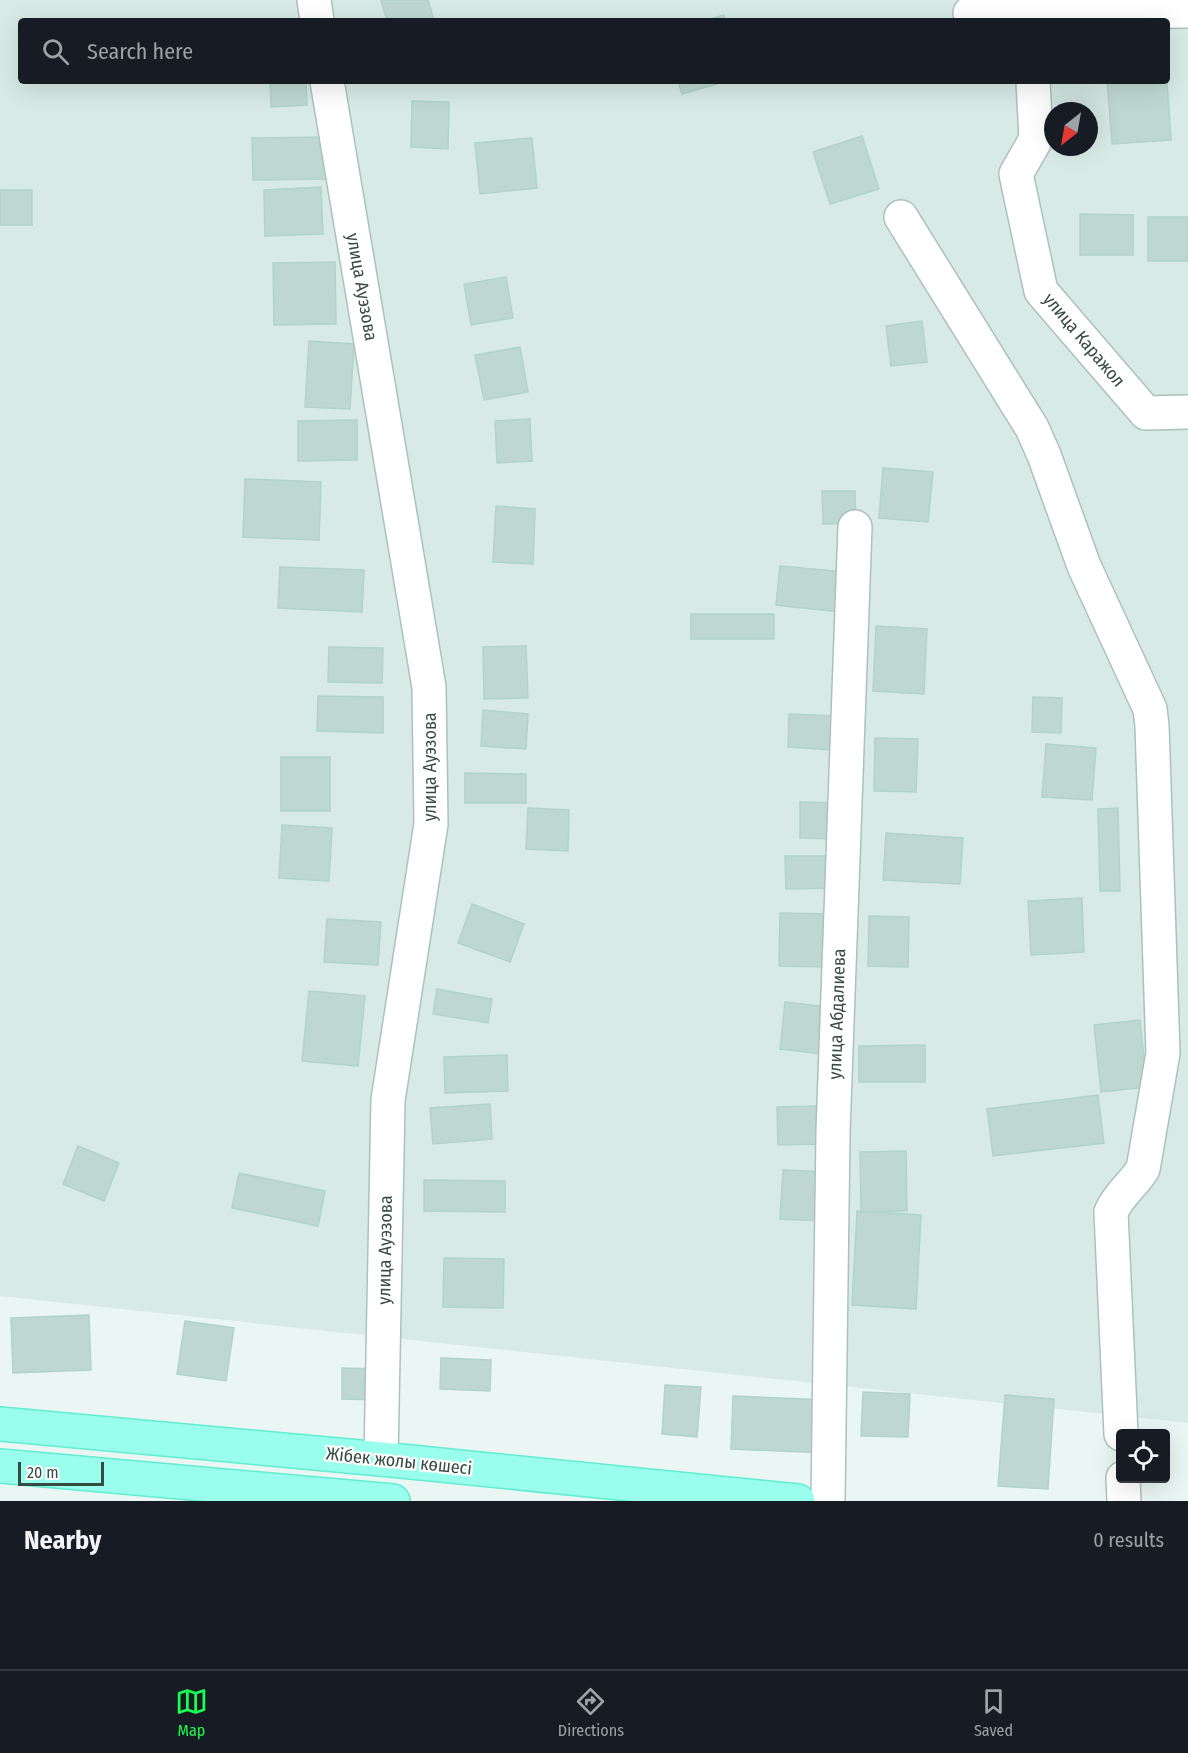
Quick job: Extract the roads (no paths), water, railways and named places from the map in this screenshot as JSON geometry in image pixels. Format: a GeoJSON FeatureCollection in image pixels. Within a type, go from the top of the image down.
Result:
{"type":"FeatureCollection","features":[{"type":"Feature","properties":{"kind":"main road","name":"Жібек жолы көшесі"},"geometry":{"type":"LineString","coordinates":[[0,1424],[798,1501]]}},
{"type":"Feature","properties":{"kind":"main road"},"geometry":{"type":"LineString","coordinates":[[0,1466],[393,1501]]}},
{"type":"Feature","properties":{"kind":"street"},"geometry":{"type":"LineString","coordinates":[[314,0],[317,18]]}},
{"type":"Feature","properties":{"kind":"street"},"geometry":{"type":"LineString","coordinates":[[970,13],[1031,16],[1188,10]]}},
{"type":"Feature","properties":{"kind":"street","name":"улица Ауэзова"},"geometry":{"type":"LineString","coordinates":[[328,84],[429,687],[431,824],[388,1100],[381,1459]]}},
{"type":"Feature","properties":{"kind":"street","name":"улица Каражол"},"geometry":{"type":"LineString","coordinates":[[1033,84],[1036,139],[1016,174],[1041,291],[1146,413],[1188,412]]}},
{"type":"Feature","properties":{"kind":"street"},"geometry":{"type":"LineString","coordinates":[[901,217],[1032,428],[1084,566],[1150,709],[1162,1053],[1143,1169],[1135,1181],[1117,1199],[1111,1212],[1121,1429]]}},
{"type":"Feature","properties":{"kind":"street","name":"улица Абдалиева"},"geometry":{"type":"LineString","coordinates":[[828,1501],[833,1132],[855,527]]}},
{"type":"Feature","properties":{"kind":"street"},"geometry":{"type":"LineString","coordinates":[[1123,1483],[1124,1501]]}}]}
